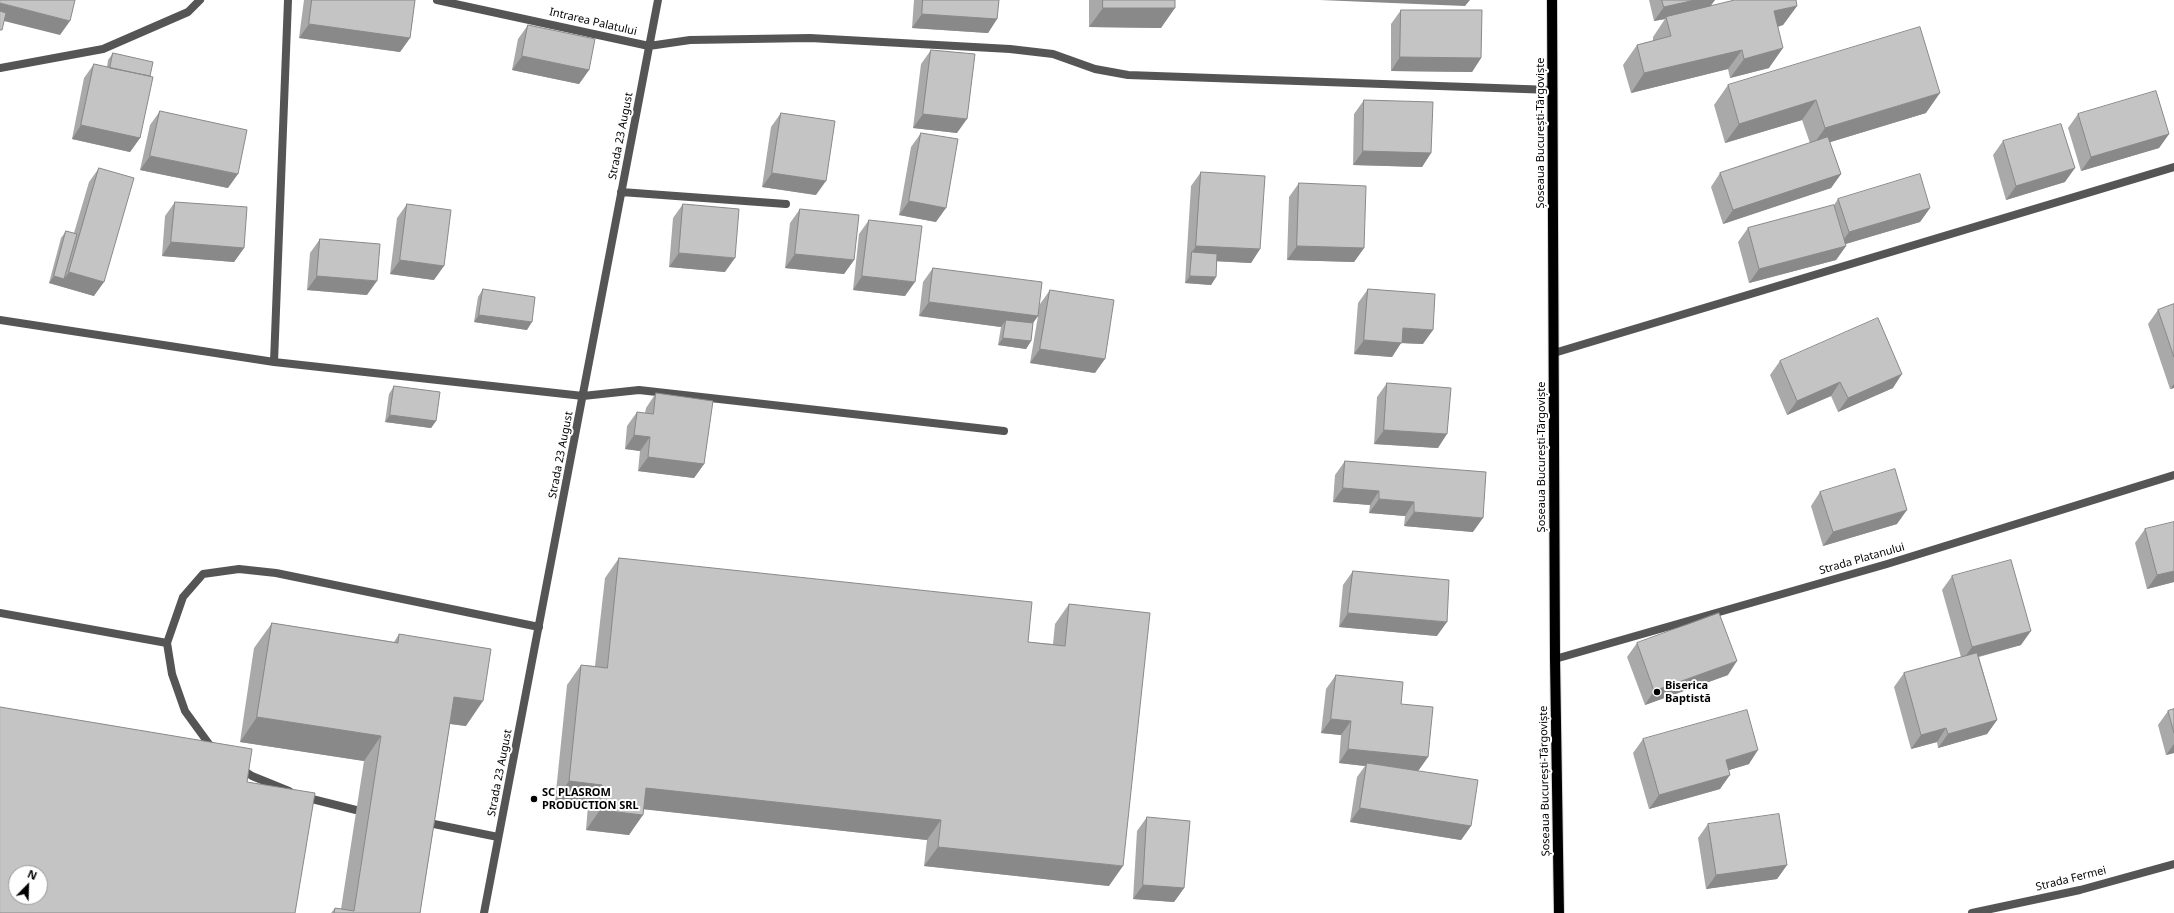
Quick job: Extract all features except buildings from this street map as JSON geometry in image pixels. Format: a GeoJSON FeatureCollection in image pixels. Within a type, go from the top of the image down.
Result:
{"type":"FeatureCollection","features":[{"type":"Feature","properties":{"kind":"main road","name":"Șoseaua București-Târgoviște"},"geometry":{"type":"LineString","coordinates":[[1552,0],[1555,659],[1560,913]]}},
{"type":"Feature","properties":{"kind":"street"},"geometry":{"type":"LineString","coordinates":[[0,68],[103,49],[188,12],[200,0]]}},
{"type":"Feature","properties":{"kind":"street"},"geometry":{"type":"LineString","coordinates":[[274,362],[288,0]]}},
{"type":"Feature","properties":{"kind":"street","name":"Intrarea Palatului"},"geometry":{"type":"LineString","coordinates":[[437,0],[649,46]]}},
{"type":"Feature","properties":{"kind":"street","name":"Strada 23 August"},"geometry":{"type":"LineString","coordinates":[[484,913],[658,0]]}},
{"type":"Feature","properties":{"kind":"street"},"geometry":{"type":"LineString","coordinates":[[649,46],[690,40],[810,38],[1010,49],[1053,54],[1095,69],[1128,75],[1552,90]]}},
{"type":"Feature","properties":{"kind":"street"},"geometry":{"type":"LineString","coordinates":[[1554,352],[2174,167]]}},
{"type":"Feature","properties":{"kind":"street"},"geometry":{"type":"LineString","coordinates":[[621,192],[786,204]]}},
{"type":"Feature","properties":{"kind":"street"},"geometry":{"type":"LineString","coordinates":[[0,320],[274,362],[583,396],[639,390],[1004,431]]}},
{"type":"Feature","properties":{"kind":"street","name":"Strada Platanului"},"geometry":{"type":"LineString","coordinates":[[1555,659],[1887,564],[2174,475]]}},
{"type":"Feature","properties":{"kind":"street"},"geometry":{"type":"LineString","coordinates":[[221,754],[209,744],[185,711],[172,674],[167,644],[183,597],[203,574],[239,569],[276,573],[539,627]]}},
{"type":"Feature","properties":{"kind":"street"},"geometry":{"type":"LineString","coordinates":[[0,613],[167,644]]}},
{"type":"Feature","properties":{"kind":"street"},"geometry":{"type":"LineString","coordinates":[[233,763],[252,776],[311,800],[356,810]]}},
{"type":"Feature","properties":{"kind":"street"},"geometry":{"type":"LineString","coordinates":[[421,822],[498,837]]}},
{"type":"Feature","properties":{"kind":"street","name":"Strada Fermei"},"geometry":{"type":"LineString","coordinates":[[1972,913],[2080,890],[2174,864]]}},
{"type":"Feature","properties":{"kind":"place","name":"Biserica Baptistă"},"geometry":{"type":"Point","coordinates":[1657,692]}},
{"type":"Feature","properties":{"kind":"place","name":"SC PLASROM PRODUCTION SRL"},"geometry":{"type":"Point","coordinates":[534,799]}}]}
